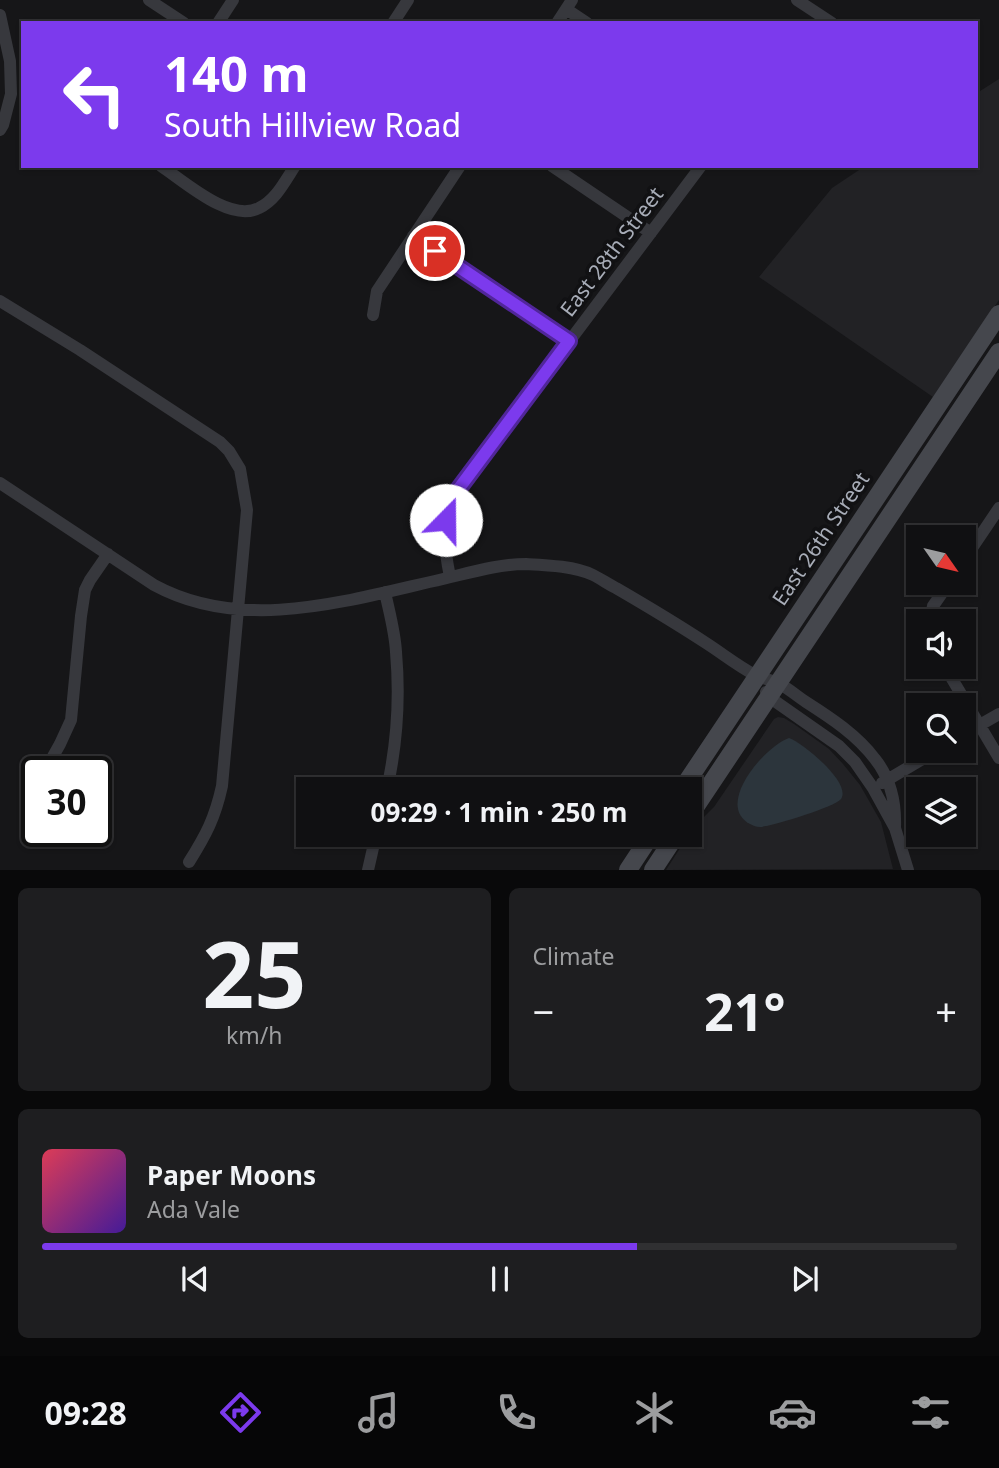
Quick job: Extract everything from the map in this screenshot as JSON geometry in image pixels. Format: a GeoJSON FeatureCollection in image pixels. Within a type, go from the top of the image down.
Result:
{"type":"FeatureCollection","features":[{"type":"Feature","properties":{"kind":"main road","name":"East 26th Street"},"geometry":{"type":"LineString","coordinates":[[689,777],[999,314]]}},
{"type":"Feature","properties":{"kind":"main road","name":"East 26th Street"},"geometry":{"type":"LineString","coordinates":[[702,797],[999,352]]}},
{"type":"Feature","properties":{"kind":"main road"},"geometry":{"type":"LineString","coordinates":[[628,870],[643,847]]}},
{"type":"Feature","properties":{"kind":"main road"},"geometry":{"type":"LineString","coordinates":[[653,870],[668,847]]}},
{"type":"Feature","properties":{"kind":"street"},"geometry":{"type":"LineString","coordinates":[[149,0],[181,21]]}},
{"type":"Feature","properties":{"kind":"street"},"geometry":{"type":"LineString","coordinates":[[219,21],[233,0]]}},
{"type":"Feature","properties":{"kind":"street"},"geometry":{"type":"LineString","coordinates":[[394,21],[408,0]]}},
{"type":"Feature","properties":{"kind":"street"},"geometry":{"type":"LineString","coordinates":[[797,0],[815,19]]}},
{"type":"Feature","properties":{"kind":"street"},"geometry":{"type":"LineString","coordinates":[[557,21],[569,4],[585,21]]}},
{"type":"Feature","properties":{"kind":"street"},"geometry":{"type":"LineString","coordinates":[[0,15],[17,95],[0,130]]}},
{"type":"Feature","properties":{"kind":"street"},"geometry":{"type":"LineString","coordinates":[[164,168],[225,209],[238,211],[258,209],[270,201],[294,168]]}},
{"type":"Feature","properties":{"kind":"street"},"geometry":{"type":"LineString","coordinates":[[373,315],[377,291],[459,168]]}},
{"type":"Feature","properties":{"kind":"street"},"geometry":{"type":"LineString","coordinates":[[555,168],[651,233]]}},
{"type":"Feature","properties":{"kind":"street","name":"East 28th Street"},"geometry":{"type":"LineString","coordinates":[[450,577],[444,532],[449,508],[457,491],[700,168]]}},
{"type":"Feature","properties":{"kind":"street"},"geometry":{"type":"LineString","coordinates":[[413,236],[569,341]]}},
{"type":"Feature","properties":{"kind":"street"},"geometry":{"type":"LineString","coordinates":[[0,301],[208,434],[229,451],[240,469],[247,510],[222,786],[215,815],[189,862]]}},
{"type":"Feature","properties":{"kind":"street"},"geometry":{"type":"LineString","coordinates":[[0,483],[171,594],[199,603],[237,609],[307,608],[484,569],[523,564],[558,566],[591,574],[652,608],[757,676],[839,746],[855,762],[873,788],[895,828],[908,870]]}},
{"type":"Feature","properties":{"kind":"street"},"geometry":{"type":"LineString","coordinates":[[976,542],[999,508]]}},
{"type":"Feature","properties":{"kind":"street"},"geometry":{"type":"LineString","coordinates":[[53,756],[71,720],[85,590],[108,554]]}},
{"type":"Feature","properties":{"kind":"street"},"geometry":{"type":"LineString","coordinates":[[385,592],[396,650],[397,671],[396,737],[389,777]]}},
{"type":"Feature","properties":{"kind":"street"},"geometry":{"type":"LineString","coordinates":[[951,679],[999,758]]}},
{"type":"Feature","properties":{"kind":"street"},"geometry":{"type":"LineString","coordinates":[[773,690],[830,718],[875,758],[893,796],[895,828]]}},
{"type":"Feature","properties":{"kind":"street"},"geometry":{"type":"LineString","coordinates":[[976,728],[999,714]]}},
{"type":"Feature","properties":{"kind":"street"},"geometry":{"type":"LineString","coordinates":[[873,788],[916,763]]}},
{"type":"Feature","properties":{"kind":"street"},"geometry":{"type":"LineString","coordinates":[[368,870],[373,847]]}},
{"type":"Feature","properties":{"kind":"shaded area"},"geometry":{"type":"Polygon","coordinates":[[[999,79],[999,300],[933,397],[759,277],[832,188],[862,168],[978,168],[978,92],[999,79]]]}},
{"type":"Feature","properties":{"kind":"shaded area"},"geometry":{"type":"Polygon","coordinates":[[[784,718],[829,749],[860,785],[881,822],[893,869],[666,870],[681,847],[702,847],[702,819],[714,807],[774,719],[784,718]]]}},
{"type":"Feature","properties":{"kind":"shaded area"},"geometry":{"type":"Polygon","coordinates":[[[789,738],[815,755],[833,774],[842,792],[841,799],[828,807],[789,820],[754,826],[740,815],[740,791],[747,777],[768,752],[789,738]]]}},
{"type":"Feature","properties":{"kind":"route"},"geometry":{"type":"LineString","coordinates":[[435,251],[569,341],[457,491],[446,520]]}}]}
